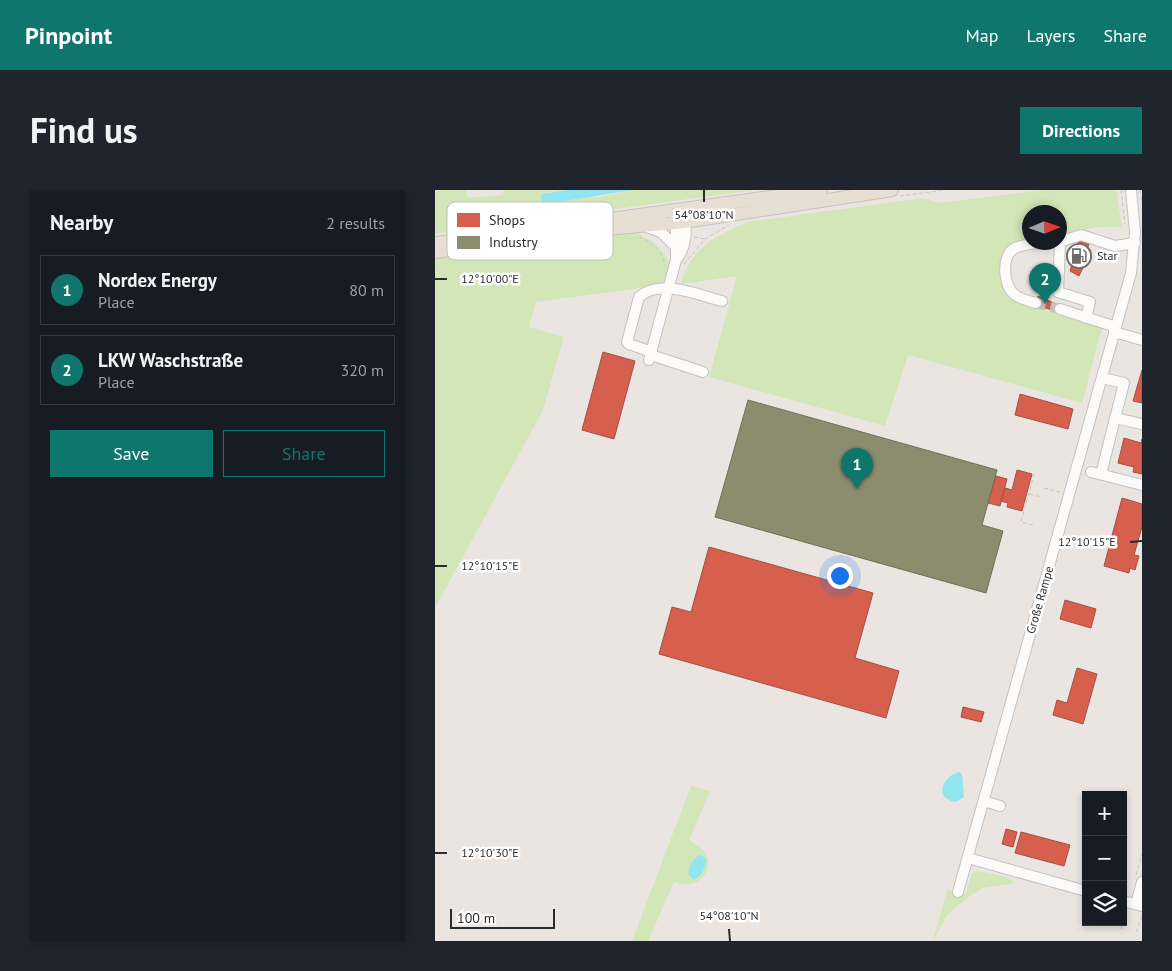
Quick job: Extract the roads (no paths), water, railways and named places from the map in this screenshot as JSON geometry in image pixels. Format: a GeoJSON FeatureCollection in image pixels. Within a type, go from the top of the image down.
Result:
{"type":"FeatureCollection","features":[{"type":"Feature","properties":{"kind":"main road"},"geometry":{"type":"LineString","coordinates":[[613,229],[640,231],[681,220],[821,190]]}},
{"type":"Feature","properties":{"kind":"main road"},"geometry":{"type":"LineString","coordinates":[[613,226],[681,220],[894,193]]}},
{"type":"Feature","properties":{"kind":"street","name":"Große Rampe"},"geometry":{"type":"LineString","coordinates":[[958,892],[1131,273],[1135,243],[1131,190]]}},
{"type":"Feature","properties":{"kind":"street"},"geometry":{"type":"LineString","coordinates":[[651,355],[676,262],[675,246],[681,220]]}},
{"type":"Feature","properties":{"kind":"street"},"geometry":{"type":"LineString","coordinates":[[676,262],[682,253],[681,220]]}},
{"type":"Feature","properties":{"kind":"street"},"geometry":{"type":"LineString","coordinates":[[640,231],[661,232],[675,246]]}},
{"type":"Feature","properties":{"kind":"street"},"geometry":{"type":"LineString","coordinates":[[1067,239],[1081,235],[1115,246],[1135,243]]}},
{"type":"Feature","properties":{"kind":"street"},"geometry":{"type":"LineString","coordinates":[[1022,246],[1009,252],[1006,258],[1009,288],[1012,293],[1036,303]]}},
{"type":"Feature","properties":{"kind":"street"},"geometry":{"type":"LineString","coordinates":[[1059,250],[1058,292],[1090,302],[1086,318]]}},
{"type":"Feature","properties":{"kind":"street"},"geometry":{"type":"LineString","coordinates":[[703,372],[651,355],[629,344],[627,342],[628,333],[639,297],[671,282],[722,301]]}},
{"type":"Feature","properties":{"kind":"street"},"geometry":{"type":"LineString","coordinates":[[1060,309],[1142,340]]}},
{"type":"Feature","properties":{"kind":"street"},"geometry":{"type":"LineString","coordinates":[[1102,378],[1124,383],[1115,418],[1096,473],[1142,485]]}},
{"type":"Feature","properties":{"kind":"street"},"geometry":{"type":"LineString","coordinates":[[1115,418],[1142,424]]}},
{"type":"Feature","properties":{"kind":"street"},"geometry":{"type":"LineString","coordinates":[[984,801],[1000,806]]}},
{"type":"Feature","properties":{"kind":"street"},"geometry":{"type":"LineString","coordinates":[[968,858],[1082,890]]}},
{"type":"Feature","properties":{"kind":"street"},"geometry":{"type":"LineString","coordinates":[[1138,881],[1139,905]]}},
{"type":"Feature","properties":{"kind":"water"},"geometry":{"type":"Polygon","coordinates":[[[566,190],[633,190],[557,202],[543,202],[541,199],[542,194],[566,190]]]}},
{"type":"Feature","properties":{"kind":"water"},"geometry":{"type":"Polygon","coordinates":[[[959,772],[962,774],[964,797],[956,802],[945,797],[943,788],[948,778],[959,772]]]}},
{"type":"Feature","properties":{"kind":"water"},"geometry":{"type":"Polygon","coordinates":[[[701,855],[706,858],[705,865],[699,876],[694,880],[688,874],[693,860],[701,855]]]}},
{"type":"Feature","properties":{"kind":"tunnel"},"geometry":{"type":"LineString","coordinates":[[1036,303],[1060,309]]}},
{"type":"Feature","properties":{"kind":"place","name":"Star"},"geometry":{"type":"Point","coordinates":[1079,256]}},
{"type":"Feature","properties":{"kind":"place","name":"LKW Waschstraße"},"geometry":{"type":"Point","coordinates":[1045,304]}},
{"type":"Feature","properties":{"kind":"place","name":"Nordex Energy"},"geometry":{"type":"Point","coordinates":[857,489]}}]}
